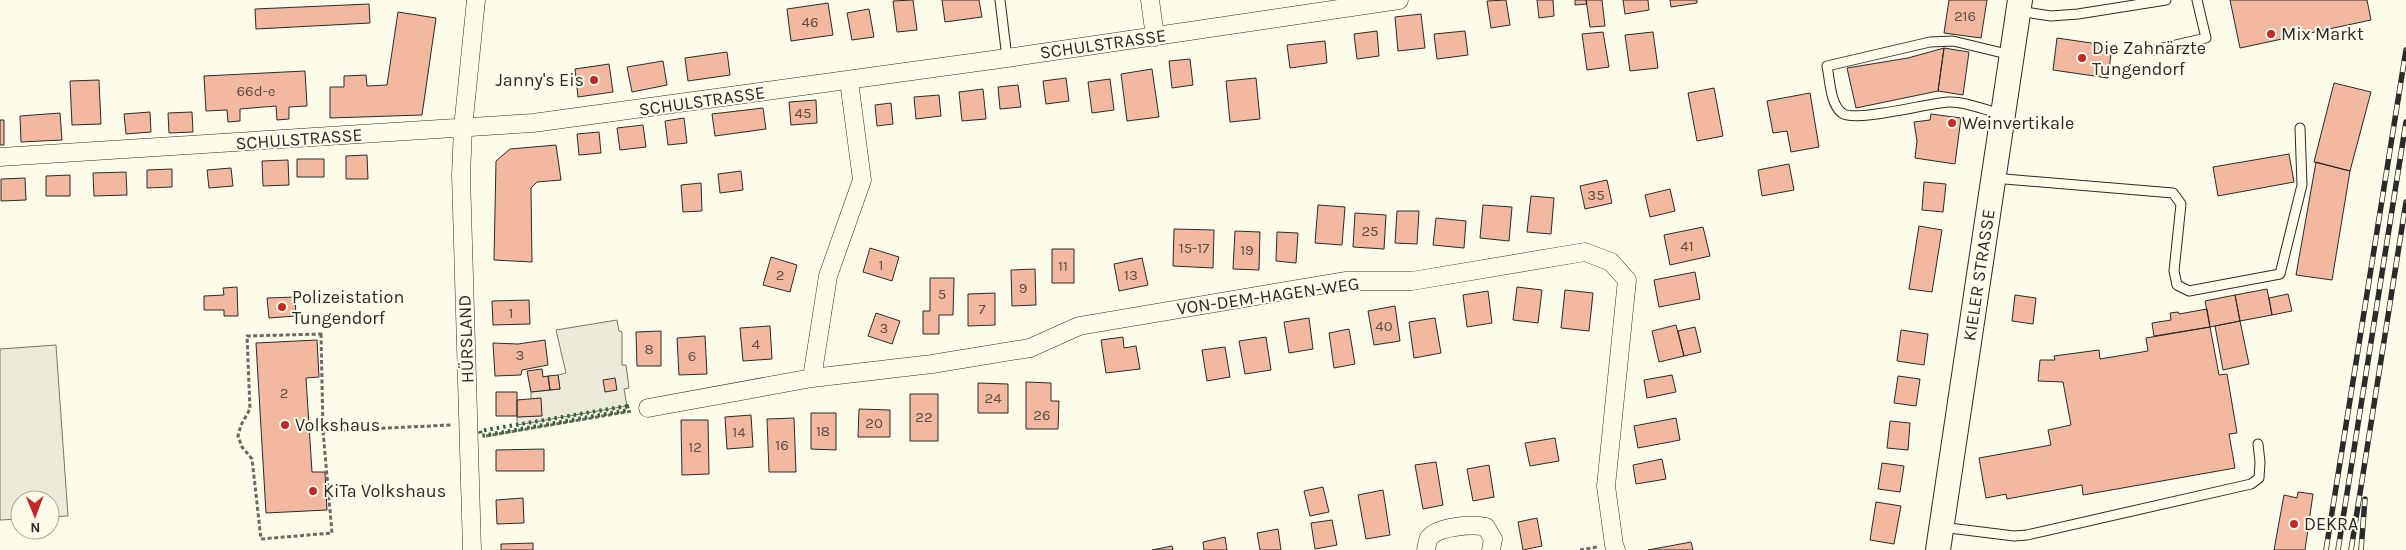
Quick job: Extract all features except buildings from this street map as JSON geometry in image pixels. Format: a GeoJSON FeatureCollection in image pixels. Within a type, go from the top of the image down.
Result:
{"type":"FeatureCollection","features":[{"type":"Feature","properties":{"kind":"main road","name":"KIELER STRASSE"},"geometry":{"type":"LineString","coordinates":[[1939,539],[2019,6]]}},
{"type":"Feature","properties":{"kind":"street","name":"HÜRSLAND"},"geometry":{"type":"LineString","coordinates":[[472,550],[461,175],[463,128],[476,0]]}},
{"type":"Feature","properties":{"kind":"street"},"geometry":{"type":"LineString","coordinates":[[1150,0],[1155,37]]}},
{"type":"Feature","properties":{"kind":"street","name":"SCHULSTRASSE"},"geometry":{"type":"LineString","coordinates":[[0,157],[533,123],[849,81],[1399,0]]}},
{"type":"Feature","properties":{"kind":"street"},"geometry":{"type":"LineString","coordinates":[[812,378],[828,276],[862,180],[849,81]]}},
{"type":"Feature","properties":{"kind":"street","name":"VON-DEM-HAGEN-WEG"},"geometry":{"type":"LineString","coordinates":[[648,408],[812,378],[932,364],[1030,348],[1079,326],[1344,281],[1412,281],[1585,252],[1611,262],[1626,280],[1606,486],[1616,550]]}},
{"type":"Feature","properties":{"kind":"street"},"geometry":{"type":"LineString","coordinates":[[1426,550],[1429,539],[1437,532],[1473,524],[1486,527],[1493,539],[1491,550]]}},
{"type":"Feature","properties":{"kind":"lane"},"geometry":{"type":"LineString","coordinates":[[1000,0],[1007,58]]}},
{"type":"Feature","properties":{"kind":"lane"},"geometry":{"type":"LineString","coordinates":[[2019,6],[2051,16],[2078,14],[2166,0]]}},
{"type":"Feature","properties":{"kind":"lane"},"geometry":{"type":"LineString","coordinates":[[2154,50],[2206,38],[2197,0]]}},
{"type":"Feature","properties":{"kind":"lane"},"geometry":{"type":"LineString","coordinates":[[2003,115],[1951,101],[1870,115],[1846,116],[1840,112],[1833,99],[1827,66],[1930,42],[1954,41],[2012,55]]}},
{"type":"Feature","properties":{"kind":"lane"},"geometry":{"type":"LineString","coordinates":[[1993,178],[2172,193],[2181,204],[2174,271],[2177,285],[2189,291],[2280,274],[2302,185],[2300,128]]}},
{"type":"Feature","properties":{"kind":"lane"},"geometry":{"type":"LineString","coordinates":[[1939,539],[2027,534],[2251,484],[2259,478],[2258,444]]}},
{"type":"Feature","properties":{"kind":"path"},"geometry":{"type":"LineString","coordinates":[[321,334],[323,431],[332,533],[261,539],[252,459],[242,447],[238,436],[241,425],[250,409],[247,336],[321,334]]}},
{"type":"Feature","properties":{"kind":"path"},"geometry":{"type":"LineString","coordinates":[[323,431],[469,432],[648,408]]}},
{"type":"Feature","properties":{"kind":"shaded area"},"geometry":{"type":"Polygon","coordinates":[[[617,320],[619,331],[622,332],[622,365],[626,365],[629,388],[624,389],[627,406],[517,425],[517,417],[542,415],[531,399],[531,392],[560,389],[558,375],[566,373],[556,330],[617,320]]]}},
{"type":"Feature","properties":{"kind":"shaded area"},"geometry":{"type":"Polygon","coordinates":[[[56,345],[68,516],[60,516],[60,490],[10,490],[10,520],[0,520],[0,349],[56,345]]]}},
{"type":"Feature","properties":{"kind":"railway"},"geometry":{"type":"LineString","coordinates":[[2326,550],[2406,50]]}},
{"type":"Feature","properties":{"kind":"railway"},"geometry":{"type":"LineString","coordinates":[[2338,550],[2406,122]]}},
{"type":"Feature","properties":{"kind":"railway"},"geometry":{"type":"LineString","coordinates":[[2351,550],[2406,202]]}},
{"type":"Feature","properties":{"kind":"railway"},"geometry":{"type":"LineString","coordinates":[[2361,550],[2365,499]]}},
{"type":"Feature","properties":{"kind":"hedge"},"geometry":{"type":"LineString","coordinates":[[627,406],[628,410],[481,436],[480,431],[627,406]]}},
{"type":"Feature","properties":{"kind":"place","name":"Mix Markt"},"geometry":{"type":"Point","coordinates":[2271,34]}},
{"type":"Feature","properties":{"kind":"place","name":"Die Zahnärzte Tungendorf"},"geometry":{"type":"Point","coordinates":[2082,58]}},
{"type":"Feature","properties":{"kind":"place","name":"Janny's Eis"},"geometry":{"type":"Point","coordinates":[594,80]}},
{"type":"Feature","properties":{"kind":"place","name":"Weinvertikale"},"geometry":{"type":"Point","coordinates":[1952,123]}},
{"type":"Feature","properties":{"kind":"place","name":"Polizeistation Tungendorf"},"geometry":{"type":"Point","coordinates":[282,307]}},
{"type":"Feature","properties":{"kind":"place","name":"Volkshaus"},"geometry":{"type":"Point","coordinates":[285,425]}},
{"type":"Feature","properties":{"kind":"place","name":"KiTa Volkshaus"},"geometry":{"type":"Point","coordinates":[313,491]}},
{"type":"Feature","properties":{"kind":"place","name":"DEKRA"},"geometry":{"type":"Point","coordinates":[2294,524]}}]}
